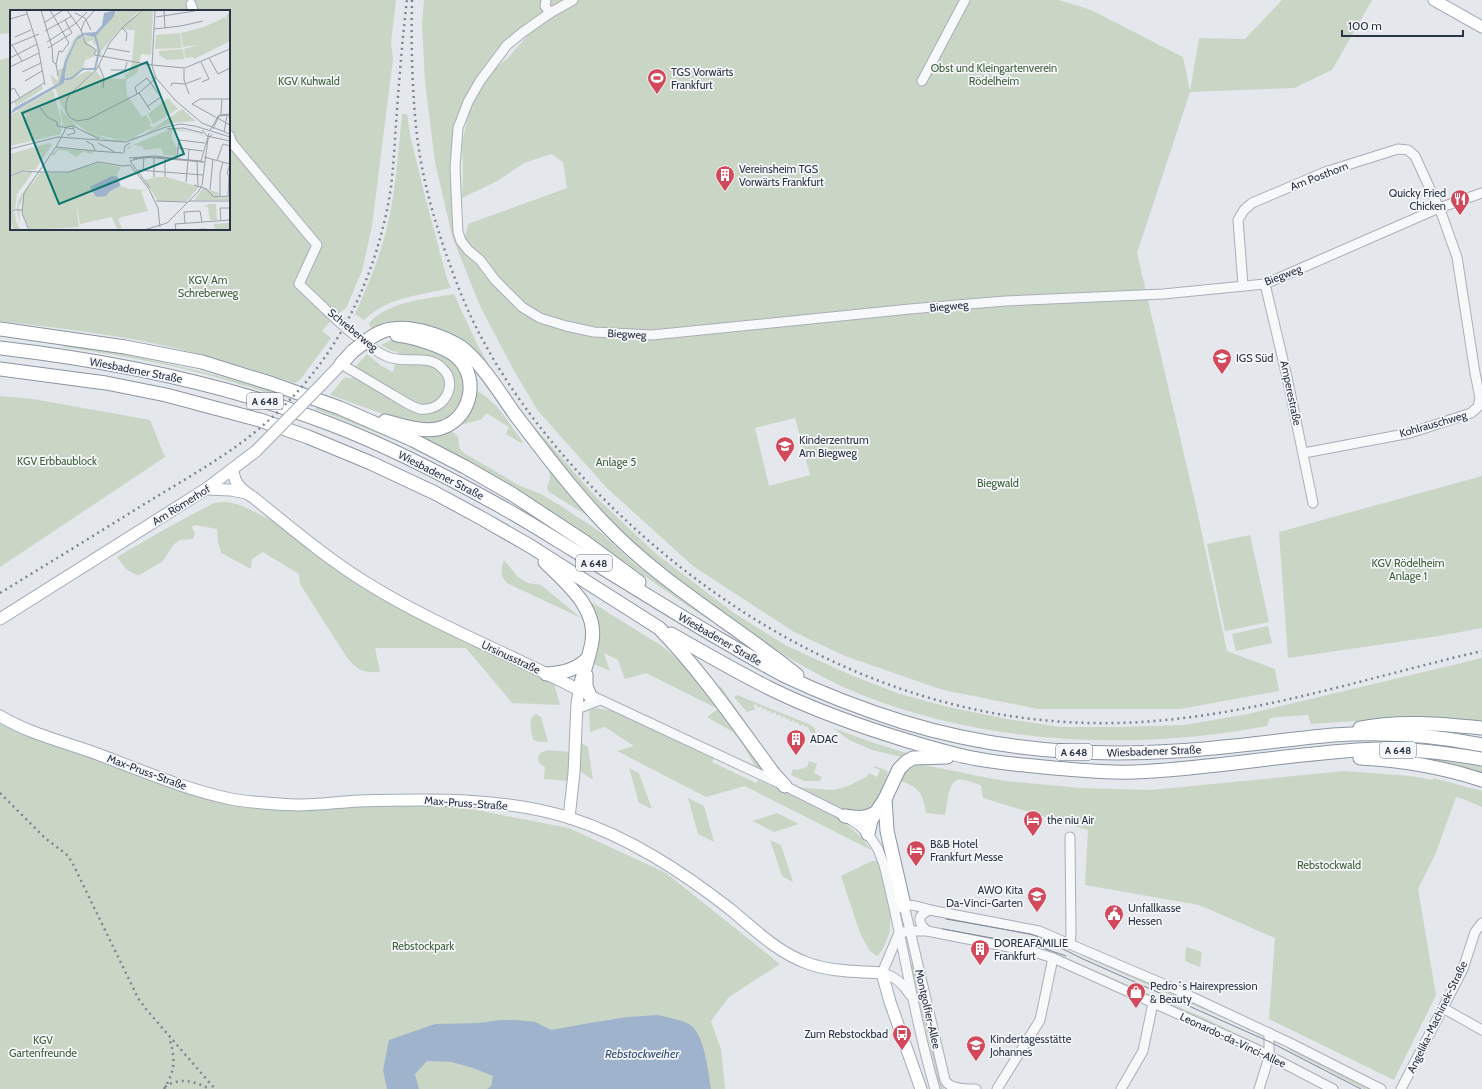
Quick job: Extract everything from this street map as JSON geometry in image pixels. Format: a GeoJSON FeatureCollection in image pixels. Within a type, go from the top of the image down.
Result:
{"type":"FeatureCollection","features":[{"type":"Feature","properties":{"kind":"highway"},"geometry":{"type":"LineString","coordinates":[[0,329],[125,347],[202,362],[273,384],[340,408],[413,440],[512,494],[614,563],[677,614]]}},
{"type":"Feature","properties":{"kind":"highway"},"geometry":{"type":"LineString","coordinates":[[341,364],[353,351],[370,338],[380,332],[391,329],[413,329],[448,340],[465,351],[490,380],[544,452],[601,520],[616,535],[652,568],[681,591],[821,692]]}},
{"type":"Feature","properties":{"kind":"highway"},"geometry":{"type":"LineString","coordinates":[[340,408],[411,428],[430,429],[445,427],[451,424],[459,417],[468,402],[470,388],[468,377],[462,363],[454,355],[437,347],[404,336],[388,335],[370,338]]}},
{"type":"Feature","properties":{"kind":"highway","name":"Wiesbadener Straße"},"geometry":{"type":"LineString","coordinates":[[0,348],[110,363],[175,377],[260,400],[330,424],[427,466],[511,512],[677,614],[763,664],[821,692],[874,713],[943,733],[998,744],[1082,753],[1182,751],[1335,735],[1374,734],[1408,735],[1451,739],[1482,745]]}},
{"type":"Feature","properties":{"kind":"highway","name":"Wiesbadener Straße"},"geometry":{"type":"LineString","coordinates":[[0,369],[106,383],[166,395],[260,420],[308,437],[385,469],[435,493],[530,546]]}},
{"type":"Feature","properties":{"kind":"highway"},"geometry":{"type":"LineString","coordinates":[[530,546],[568,585],[588,612],[592,625],[592,641],[589,653],[590,695]]}},
{"type":"Feature","properties":{"kind":"highway","name":"A 648"},"geometry":{"type":"LineString","coordinates":[[530,546],[659,628]]}},
{"type":"Feature","properties":{"kind":"highway"},"geometry":{"type":"LineString","coordinates":[[659,628],[676,645],[701,675],[774,774],[785,786]]}},
{"type":"Feature","properties":{"kind":"highway","name":"Wiesbadener Straße"},"geometry":{"type":"LineString","coordinates":[[659,628],[770,688],[803,703],[871,729],[935,749],[976,759],[1008,764],[1080,770],[1132,772],[1378,749],[1448,753],[1482,760]]}},
{"type":"Feature","properties":{"kind":"highway"},"geometry":{"type":"LineString","coordinates":[[546,674],[571,670],[583,662],[589,653]]}},
{"type":"Feature","properties":{"kind":"highway"},"geometry":{"type":"LineString","coordinates":[[1335,735],[1374,725],[1391,724],[1425,723],[1482,728]]}},
{"type":"Feature","properties":{"kind":"highway"},"geometry":{"type":"LineString","coordinates":[[1313,755],[1403,761],[1444,769],[1482,780]]}},
{"type":"Feature","properties":{"kind":"highway"},"geometry":{"type":"LineString","coordinates":[[868,834],[869,824],[885,799],[899,769],[906,762],[914,758],[945,757],[976,759]]}},
{"type":"Feature","properties":{"kind":"highway"},"geometry":{"type":"LineString","coordinates":[[885,799],[887,831],[900,910]]}},
{"type":"Feature","properties":{"kind":"highway"},"geometry":{"type":"LineString","coordinates":[[844,816],[859,818],[870,816],[875,813]]}},
{"type":"Feature","properties":{"kind":"main road"},"geometry":{"type":"LineString","coordinates":[[1434,0],[1482,27]]}},
{"type":"Feature","properties":{"kind":"main road","name":"Am Römerhof"},"geometry":{"type":"LineString","coordinates":[[0,619],[206,489],[233,470],[256,451],[341,364]]}},
{"type":"Feature","properties":{"kind":"main road","name":"Ursinusstraße"},"geometry":{"type":"LineString","coordinates":[[233,470],[246,484],[250,495]]}},
{"type":"Feature","properties":{"kind":"main road","name":"Ursinusstraße"},"geometry":{"type":"LineString","coordinates":[[206,489],[231,490],[250,495],[332,560],[370,585],[406,606],[590,695]]}},
{"type":"Feature","properties":{"kind":"main road"},"geometry":{"type":"LineString","coordinates":[[578,720],[583,698],[590,695]]}},
{"type":"Feature","properties":{"kind":"main road"},"geometry":{"type":"LineString","coordinates":[[569,818],[578,720],[577,704],[590,695]]}},
{"type":"Feature","properties":{"kind":"main road","name":"Max-Pruss-Straße"},"geometry":{"type":"LineString","coordinates":[[0,716],[22,727],[162,779],[232,800],[296,804],[326,804],[355,801],[436,800],[483,802],[524,808],[569,818],[599,829],[661,860],[689,878],[776,946],[806,963],[832,970],[882,973]]}},
{"type":"Feature","properties":{"kind":"main road"},"geometry":{"type":"LineString","coordinates":[[882,973],[890,1002],[921,1089]]}},
{"type":"Feature","properties":{"kind":"street"},"geometry":{"type":"LineString","coordinates":[[546,0],[545,6],[550,13]]}},
{"type":"Feature","properties":{"kind":"street","name":"Biegweg"},"geometry":{"type":"LineString","coordinates":[[573,0],[550,13],[507,45],[480,81],[468,102],[458,128],[455,167],[458,232],[468,250],[480,260],[495,280],[522,307],[540,318],[566,326],[594,332],[652,335],[1005,301],[1155,295],[1266,284],[1439,208],[1482,193]]}},
{"type":"Feature","properties":{"kind":"street"},"geometry":{"type":"LineString","coordinates":[[922,81],[965,0]]}},
{"type":"Feature","properties":{"kind":"street","name":"Schreberweg"},"geometry":{"type":"LineString","coordinates":[[230,138],[232,144],[317,245],[299,284],[353,334],[383,354],[390,358],[422,360],[438,364],[448,375],[449,390],[442,403],[435,408],[417,408],[341,364]]}},
{"type":"Feature","properties":{"kind":"street","name":"Am Posthorn"},"geometry":{"type":"LineString","coordinates":[[1243,286],[1238,220],[1244,210],[1252,203],[1325,172],[1398,150],[1408,150],[1414,156],[1439,208]]}},
{"type":"Feature","properties":{"kind":"street","name":"Kohlrauschweg"},"geometry":{"type":"LineString","coordinates":[[1304,453],[1410,433],[1472,413],[1478,407],[1480,398],[1457,257],[1439,208]]}},
{"type":"Feature","properties":{"kind":"street","name":"Amperestraße"},"geometry":{"type":"LineString","coordinates":[[1266,284],[1304,453],[1313,503]]}},
{"type":"Feature","properties":{"kind":"street"},"geometry":{"type":"LineString","coordinates":[[582,707],[590,695]]}},
{"type":"Feature","properties":{"kind":"street","name":"Ursinusstraße"},"geometry":{"type":"LineString","coordinates":[[590,695],[785,786]]}},
{"type":"Feature","properties":{"kind":"street"},"geometry":{"type":"LineString","coordinates":[[785,786],[844,816],[860,826],[878,848],[900,910],[899,933],[929,1070],[935,1089]]}},
{"type":"Feature","properties":{"kind":"street"},"geometry":{"type":"LineString","coordinates":[[1070,837],[1070,943]]}},
{"type":"Feature","properties":{"kind":"street","name":"Leonardo-da-Vinci-Allee"},"geometry":{"type":"LineString","coordinates":[[900,910],[916,906],[930,910],[1033,929],[1070,943],[1169,986],[1381,1089]]}},
{"type":"Feature","properties":{"kind":"street","name":"Montgolfier-Allee"},"geometry":{"type":"LineString","coordinates":[[900,910],[910,930],[946,1083],[957,1089],[976,1089]]}},
{"type":"Feature","properties":{"kind":"street"},"geometry":{"type":"LineString","coordinates":[[927,931],[922,927],[919,921],[920,916],[923,913],[930,910]]}},
{"type":"Feature","properties":{"kind":"street","name":"Angelika-Machinek-Straße"},"geometry":{"type":"LineString","coordinates":[[1402,1089],[1463,969],[1475,932],[1482,923]]}},
{"type":"Feature","properties":{"kind":"street","name":"Leonardo-da-Vinci-Allee"},"geometry":{"type":"LineString","coordinates":[[899,933],[910,930],[927,931],[1034,952],[1052,958],[1269,1057],[1333,1089]]}},
{"type":"Feature","properties":{"kind":"street"},"geometry":{"type":"LineString","coordinates":[[882,973],[899,933]]}},
{"type":"Feature","properties":{"kind":"street"},"geometry":{"type":"LineString","coordinates":[[997,1089],[1040,1020],[1052,958]]}},
{"type":"Feature","properties":{"kind":"street","name":"Max-Pruss-Straße"},"geometry":{"type":"LineString","coordinates":[[882,973],[891,975],[900,981],[914,1002]]}},
{"type":"Feature","properties":{"kind":"street"},"geometry":{"type":"LineString","coordinates":[[1121,1089],[1142,1051],[1153,1003]]}},
{"type":"Feature","properties":{"kind":"street"},"geometry":{"type":"LineString","coordinates":[[1443,1008],[1482,1030]]}},
{"type":"Feature","properties":{"kind":"street"},"geometry":{"type":"LineString","coordinates":[[1259,1089],[1269,1057],[1269,1034]]}},
{"type":"Feature","properties":{"kind":"green space"},"geometry":{"type":"Polygon","coordinates":[[[0,0],[396,0],[391,43],[393,59],[372,226],[362,271],[346,308],[334,317],[322,331],[331,338],[300,380],[295,383],[200,354],[142,341],[89,332],[0,321],[0,60],[10,57],[10,230],[230,230],[230,10],[10,10],[10,33],[0,34],[0,0]]]}},
{"type":"Feature","properties":{"kind":"green space","name":"Biegwald"},"geometry":{"type":"Polygon","coordinates":[[[424,0],[563,0],[551,7],[488,65],[468,94],[456,134],[451,192],[454,231],[462,250],[468,224],[567,188],[563,162],[551,154],[524,163],[499,180],[462,198],[462,142],[472,99],[491,71],[508,58],[540,23],[578,0],[1059,0],[1091,10],[1183,57],[1190,91],[1199,38],[1245,39],[1282,0],[1372,0],[1332,70],[1294,88],[1190,92],[1137,253],[1196,506],[1227,651],[1275,669],[1279,691],[1180,709],[1038,709],[943,690],[845,656],[794,632],[693,566],[607,488],[538,411],[513,369],[480,306],[452,236],[435,162],[425,82],[422,24],[424,0]],[[795,418],[755,428],[769,486],[810,475],[795,418]]]}},
{"type":"Feature","properties":{"kind":"green space"},"geometry":{"type":"Polygon","coordinates":[[[402,114],[407,114],[410,135],[426,200],[447,279],[451,288],[416,295],[383,306],[364,320],[355,314],[376,263],[389,217],[396,173],[402,114]]]}},
{"type":"Feature","properties":{"kind":"green space"},"geometry":{"type":"Polygon","coordinates":[[[454,294],[477,344],[494,374],[525,416],[596,497],[655,553],[734,613],[787,646],[853,676],[900,694],[948,707],[1007,719],[1060,727],[1121,727],[1184,725],[1248,714],[1482,658],[1482,724],[1372,720],[1311,724],[1308,715],[1270,718],[1267,726],[1217,734],[1166,739],[1063,739],[1011,733],[961,724],[911,712],[862,695],[821,676],[761,642],[663,573],[586,496],[487,371],[380,326],[371,328],[369,323],[377,316],[397,305],[454,294]]]}},
{"type":"Feature","properties":{"kind":"green space"},"geometry":{"type":"Polygon","coordinates":[[[391,340],[401,340],[438,351],[455,362],[465,377],[466,395],[451,418],[430,426],[400,420],[330,395],[344,378],[354,378],[358,380],[363,373],[355,367],[367,354],[380,365],[393,372],[398,352],[392,351],[381,345],[391,340]]]}},
{"type":"Feature","properties":{"kind":"green space"},"geometry":{"type":"Polygon","coordinates":[[[64,343],[175,365],[285,395],[282,398],[229,381],[147,361],[63,347],[64,343]]]}},
{"type":"Feature","properties":{"kind":"green space"},"geometry":{"type":"Polygon","coordinates":[[[474,389],[482,393],[495,405],[523,442],[521,443],[506,434],[509,427],[486,413],[482,419],[457,426],[474,389]]]}},
{"type":"Feature","properties":{"kind":"green space","name":"KGV Erbbaublock"},"geometry":{"type":"Polygon","coordinates":[[[0,396],[33,399],[150,420],[165,457],[0,567],[0,396]]]}},
{"type":"Feature","properties":{"kind":"green space"},"geometry":{"type":"Polygon","coordinates":[[[318,406],[444,461],[523,507],[417,450],[315,409],[318,406]]]}},
{"type":"Feature","properties":{"kind":"green space"},"geometry":{"type":"Polygon","coordinates":[[[402,430],[450,431],[454,433],[458,436],[460,449],[464,453],[520,486],[541,494],[599,531],[636,565],[662,581],[736,637],[695,611],[582,533],[402,430]]]}},
{"type":"Feature","properties":{"kind":"green space"},"geometry":{"type":"Polygon","coordinates":[[[549,469],[591,518],[549,492],[547,488],[550,479],[549,469]]]}},
{"type":"Feature","properties":{"kind":"green space","name":"KGV Rödelheim Anlage 1"},"geometry":{"type":"Polygon","coordinates":[[[1482,476],[1482,628],[1439,636],[1288,658],[1279,532],[1482,476]]]}},
{"type":"Feature","properties":{"kind":"green space"},"geometry":{"type":"Polygon","coordinates":[[[223,502],[244,507],[277,523],[334,567],[373,593],[434,626],[554,683],[560,705],[512,703],[466,648],[375,648],[380,672],[360,670],[353,665],[346,656],[300,584],[299,574],[263,552],[252,559],[251,569],[221,553],[217,529],[195,525],[192,527],[195,533],[193,539],[180,540],[174,544],[162,562],[139,575],[126,569],[117,557],[214,503],[223,502]]]}},
{"type":"Feature","properties":{"kind":"green space"},"geometry":{"type":"Polygon","coordinates":[[[1250,535],[1269,622],[1225,631],[1207,544],[1250,535]]]}},
{"type":"Feature","properties":{"kind":"green space"},"geometry":{"type":"Polygon","coordinates":[[[504,560],[518,577],[528,583],[541,585],[581,618],[507,583],[503,578],[502,572],[504,560]]]}},
{"type":"Feature","properties":{"kind":"green space"},"geometry":{"type":"Polygon","coordinates":[[[591,602],[662,646],[688,668],[770,776],[756,768],[743,745],[733,732],[707,717],[718,709],[646,673],[625,679],[618,660],[604,653],[610,671],[594,664],[598,632],[596,618],[591,602]]]}},
{"type":"Feature","properties":{"kind":"green space"},"geometry":{"type":"Polygon","coordinates":[[[1268,626],[1272,643],[1236,651],[1232,634],[1268,626]]]}},
{"type":"Feature","properties":{"kind":"green space"},"geometry":{"type":"Polygon","coordinates":[[[713,684],[721,687],[784,777],[791,783],[806,788],[835,790],[866,777],[869,773],[877,777],[880,770],[873,767],[875,766],[887,771],[888,774],[882,788],[869,810],[865,812],[845,811],[795,787],[783,779],[713,684]]]}},
{"type":"Feature","properties":{"kind":"green space"},"geometry":{"type":"Polygon","coordinates":[[[737,695],[811,725],[816,730],[815,733],[812,734],[807,726],[805,727],[803,724],[800,726],[798,722],[796,723],[793,720],[791,722],[789,718],[787,720],[784,716],[782,718],[779,714],[777,716],[775,712],[772,714],[770,710],[768,712],[765,708],[763,710],[761,706],[758,708],[756,704],[753,706],[756,709],[747,712],[734,697],[737,695]]]}},
{"type":"Feature","properties":{"kind":"green space"},"geometry":{"type":"Polygon","coordinates":[[[595,708],[614,711],[714,759],[712,762],[756,783],[758,780],[840,818],[839,820],[857,833],[871,850],[745,786],[706,797],[617,751],[634,746],[605,727],[590,732],[589,710],[595,708]]]}},
{"type":"Feature","properties":{"kind":"green space"},"geometry":{"type":"Polygon","coordinates":[[[536,714],[541,717],[548,742],[533,740],[531,722],[533,716],[536,714]]]}},
{"type":"Feature","properties":{"kind":"green space","name":"Rebstockpark"},"geometry":{"type":"Polygon","coordinates":[[[0,719],[230,804],[435,802],[569,828],[666,873],[780,964],[729,997],[711,1021],[721,1049],[725,1089],[0,1089],[0,719]]]}},
{"type":"Feature","properties":{"kind":"green space"},"geometry":{"type":"Polygon","coordinates":[[[833,728],[910,754],[902,757],[872,750],[849,740],[833,728]]]}},
{"type":"Feature","properties":{"kind":"green space"},"geometry":{"type":"Polygon","coordinates":[[[580,742],[588,747],[593,780],[578,769],[580,742]]]}},
{"type":"Feature","properties":{"kind":"green space"},"geometry":{"type":"Polygon","coordinates":[[[548,750],[571,752],[568,781],[544,779],[545,767],[539,763],[538,757],[540,753],[548,750]]]}},
{"type":"Feature","properties":{"kind":"green space"},"geometry":{"type":"Polygon","coordinates":[[[1415,758],[1434,759],[1482,767],[1482,773],[1415,758]]]}},
{"type":"Feature","properties":{"kind":"green space"},"geometry":{"type":"Polygon","coordinates":[[[809,761],[817,764],[814,773],[822,777],[820,781],[804,781],[791,775],[793,769],[796,770],[807,767],[809,761]]]}},
{"type":"Feature","properties":{"kind":"green space","name":"Rebstockwald"},"geometry":{"type":"Polygon","coordinates":[[[919,764],[1004,781],[1081,788],[1151,790],[1345,771],[1411,776],[1432,780],[1433,778],[1482,791],[1482,807],[1456,797],[1436,853],[1418,889],[1436,995],[1394,1080],[1269,1019],[1275,938],[1199,905],[1085,885],[1088,830],[983,798],[981,785],[966,780],[957,780],[954,782],[950,790],[945,815],[926,813],[922,796],[916,788],[900,781],[905,770],[919,764]]]}},
{"type":"Feature","properties":{"kind":"green space"},"geometry":{"type":"Polygon","coordinates":[[[629,768],[639,773],[652,809],[639,803],[629,768]]]}},
{"type":"Feature","properties":{"kind":"green space"},"geometry":{"type":"Polygon","coordinates":[[[688,798],[704,806],[714,842],[698,834],[688,798]]]}},
{"type":"Feature","properties":{"kind":"green space"},"geometry":{"type":"Polygon","coordinates":[[[777,813],[799,824],[774,832],[753,821],[777,813]]]}},
{"type":"Feature","properties":{"kind":"green space"},"geometry":{"type":"Polygon","coordinates":[[[770,840],[781,845],[793,882],[782,876],[770,840]]]}},
{"type":"Feature","properties":{"kind":"green space"},"geometry":{"type":"Polygon","coordinates":[[[872,861],[878,861],[885,885],[890,912],[890,930],[888,937],[880,954],[877,956],[869,950],[860,933],[841,876],[872,861]]]}},
{"type":"Feature","properties":{"kind":"green space"},"geometry":{"type":"Polygon","coordinates":[[[1052,939],[1265,1035],[1265,1038],[1091,960],[1052,939]]]}},
{"type":"Feature","properties":{"kind":"green space"},"geometry":{"type":"Polygon","coordinates":[[[1186,947],[1202,952],[1200,967],[1185,961],[1186,947]]]}},
{"type":"Feature","properties":{"kind":"green space"},"geometry":{"type":"Polygon","coordinates":[[[1037,948],[1057,954],[1204,1018],[1264,1047],[1263,1050],[1037,948]]]}},
{"type":"Feature","properties":{"kind":"green space"},"geometry":{"type":"Polygon","coordinates":[[[910,964],[914,965],[944,1089],[940,1089],[910,964]]]}},
{"type":"Feature","properties":{"kind":"green space"},"geometry":{"type":"Polygon","coordinates":[[[1291,1047],[1372,1089],[1364,1089],[1289,1050],[1291,1047]]]}},
{"type":"Feature","properties":{"kind":"water","name":"Rebstockweiher"},"geometry":{"type":"Polygon","coordinates":[[[658,1015],[685,1022],[694,1029],[699,1036],[705,1054],[711,1089],[487,1089],[491,1086],[493,1076],[452,1062],[427,1061],[415,1074],[419,1089],[387,1089],[383,1070],[389,1040],[435,1024],[516,1020],[535,1022],[551,1030],[627,1017],[658,1015]]]}},
{"type":"Feature","properties":{"kind":"tram line"},"geometry":{"type":"LineString","coordinates":[[946,919],[1031,934],[1083,959],[1270,1042],[1361,1089]]}},
{"type":"Feature","properties":{"kind":"tram line"},"geometry":{"type":"LineString","coordinates":[[943,929],[1030,945],[1066,956]]}},
{"type":"Feature","properties":{"kind":"railway"},"geometry":{"type":"LineString","coordinates":[[0,593],[196,473],[245,440],[272,417],[297,392],[318,366],[354,309],[367,277],[387,210],[391,189],[407,0]]}},
{"type":"Feature","properties":{"kind":"railway"},"geometry":{"type":"LineString","coordinates":[[412,0],[414,102],[417,136],[423,173],[437,227],[449,263],[481,338],[497,365],[532,416],[592,487],[643,536],[698,581],[757,620],[818,654],[883,682],[950,704],[1019,717],[1090,723],[1140,722],[1190,717],[1239,709],[1336,688],[1482,651]]}},
{"type":"Feature","properties":{"kind":"railway"},"geometry":{"type":"LineString","coordinates":[[0,793],[45,838],[66,854],[72,862],[138,998],[215,1089]]}},
{"type":"Feature","properties":{"kind":"railway"},"geometry":{"type":"LineString","coordinates":[[164,1089],[168,1083],[173,1065],[173,1052],[169,1038]]}},
{"type":"Feature","properties":{"kind":"railway"},"geometry":{"type":"LineString","coordinates":[[165,1087],[176,1082],[187,1081],[209,1089]]}},
{"type":"Feature","properties":{"kind":"place","name":"TGS Vorwärts Frankfurt"},"geometry":{"type":"Point","coordinates":[657,95]}},
{"type":"Feature","properties":{"kind":"place","name":"Vereinsheim TGS Vorwärts Frankfurt"},"geometry":{"type":"Point","coordinates":[725,192]}},
{"type":"Feature","properties":{"kind":"place","name":"Quicky Fried Chicken"},"geometry":{"type":"Point","coordinates":[1460,216]}},
{"type":"Feature","properties":{"kind":"place","name":"IGS Süd"},"geometry":{"type":"Point","coordinates":[1222,375]}},
{"type":"Feature","properties":{"kind":"place","name":"Kinderzentrum Am Biegweg"},"geometry":{"type":"Point","coordinates":[785,463]}},
{"type":"Feature","properties":{"kind":"place","name":"ADAC"},"geometry":{"type":"Point","coordinates":[796,756]}},
{"type":"Feature","properties":{"kind":"place","name":"the niu Air"},"geometry":{"type":"Point","coordinates":[1033,837]}},
{"type":"Feature","properties":{"kind":"place","name":"B&B Hotel Frankfurt Messe"},"geometry":{"type":"Point","coordinates":[916,867]}},
{"type":"Feature","properties":{"kind":"place","name":"AWO Kita Da-Vinci-Garten"},"geometry":{"type":"Point","coordinates":[1037,913]}},
{"type":"Feature","properties":{"kind":"place","name":"Unfallkasse Hessen"},"geometry":{"type":"Point","coordinates":[1114,931]}},
{"type":"Feature","properties":{"kind":"place","name":"DOREAFAMILIE Frankfurt"},"geometry":{"type":"Point","coordinates":[980,966]}},
{"type":"Feature","properties":{"kind":"place","name":"Pedro´s Hairexpression & Beauty"},"geometry":{"type":"Point","coordinates":[1136,1009]}},
{"type":"Feature","properties":{"kind":"place","name":"Zum Rebstockbad"},"geometry":{"type":"Point","coordinates":[902,1051]}},
{"type":"Feature","properties":{"kind":"place","name":"Kindertagesstätte Johannes"},"geometry":{"type":"Point","coordinates":[976,1062]}},
{"type":"Feature","properties":{"kind":"park label","name":"Obst und Kleingartenverein Rödelheim"},"geometry":{"type":"Point","coordinates":[994,74]}},
{"type":"Feature","properties":{"kind":"park label","name":"KGV Kuhwald"},"geometry":{"type":"Point","coordinates":[309,81]}},
{"type":"Feature","properties":{"kind":"park label","name":"KGV Am Schreberweg"},"geometry":{"type":"Point","coordinates":[208,286]}},
{"type":"Feature","properties":{"kind":"park label","name":"Anlage 5"},"geometry":{"type":"Point","coordinates":[616,462]}},
{"type":"Feature","properties":{"kind":"park label","name":"KGV Gartenfreunde"},"geometry":{"type":"Point","coordinates":[43,1046]}}]}
